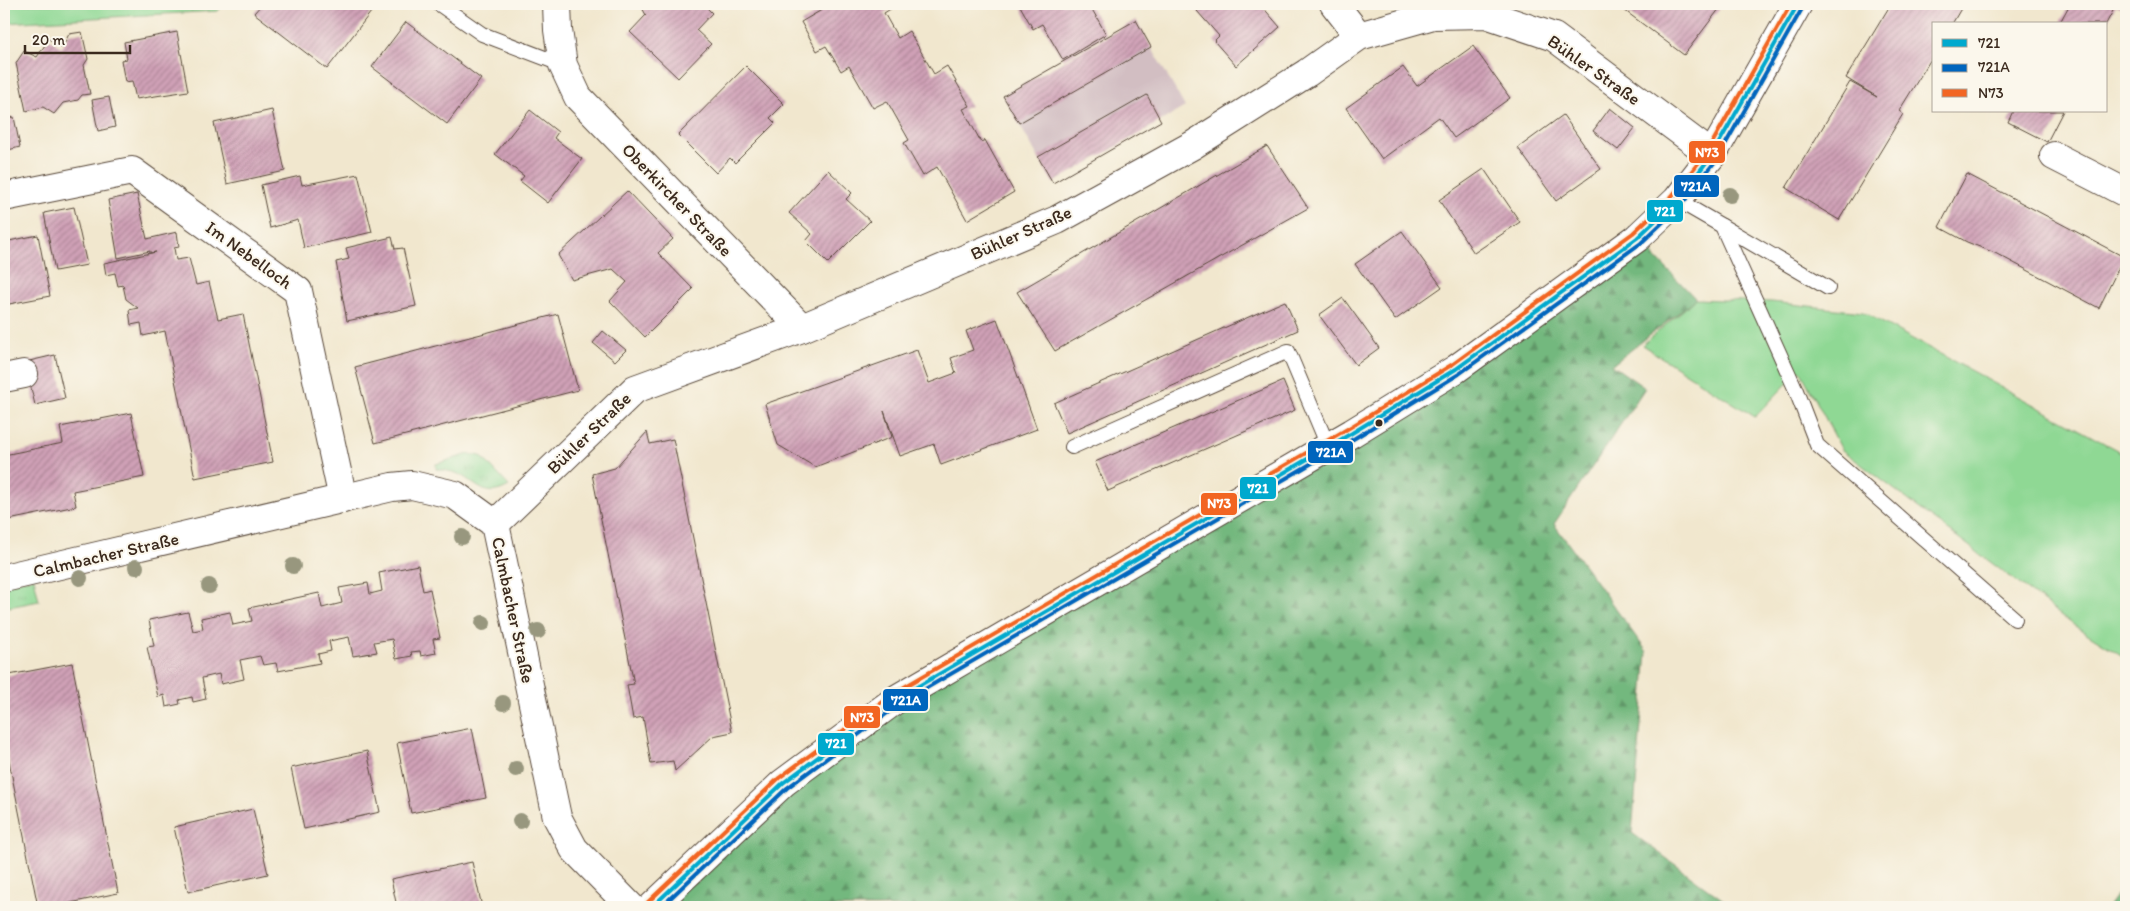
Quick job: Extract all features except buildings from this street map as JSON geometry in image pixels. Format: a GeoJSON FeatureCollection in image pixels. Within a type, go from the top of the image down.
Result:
{"type":"FeatureCollection","features":[{"type":"Feature","properties":{"kind":"street","name":"Oberkircher Straße"},"geometry":{"type":"LineString","coordinates":[[557,4],[558,30],[563,65],[578,97],[802,328]]}},
{"type":"Feature","properties":{"kind":"street"},"geometry":{"type":"LineString","coordinates":[[1334,4],[1359,36]]}},
{"type":"Feature","properties":{"kind":"street"},"geometry":{"type":"LineString","coordinates":[[652,907],[783,784],[898,698],[1456,369],[1637,238],[1677,200],[1712,155],[1798,4]]}},
{"type":"Feature","properties":{"kind":"street","name":"Bühler Straße"},"geometry":{"type":"LineString","coordinates":[[495,524],[635,388],[802,328],[1057,220],[1192,145],[1307,72],[1359,36],[1433,15],[1486,14],[1554,37],[1712,155]]}},
{"type":"Feature","properties":{"kind":"street"},"geometry":{"type":"LineString","coordinates":[[2054,156],[2126,193]]}},
{"type":"Feature","properties":{"kind":"street","name":"Im Nebelloch"},"geometry":{"type":"LineString","coordinates":[[4,197],[132,171],[298,291],[343,499]]}},
{"type":"Feature","properties":{"kind":"street","name":"Calmbacher Straße"},"geometry":{"type":"LineString","coordinates":[[4,578],[392,488],[412,485],[455,495],[495,524],[557,817],[574,849],[631,907]]}},
{"type":"Feature","properties":{"kind":"lane"},"geometry":{"type":"LineString","coordinates":[[439,4],[482,34],[563,65]]}},
{"type":"Feature","properties":{"kind":"lane"},"geometry":{"type":"LineString","coordinates":[[1677,200],[1828,288]]}},
{"type":"Feature","properties":{"kind":"lane"},"geometry":{"type":"LineString","coordinates":[[1722,226],[1795,388],[1817,445],[2015,619]]}},
{"type":"Feature","properties":{"kind":"lane"},"geometry":{"type":"LineString","coordinates":[[1072,447],[1288,351],[1328,446]]}},
{"type":"Feature","properties":{"kind":"shaded area"},"geometry":{"type":"Polygon","coordinates":[[[1136,20],[1185,107],[1053,183],[1003,96],[1136,20]]]}},
{"type":"Feature","properties":{"kind":"green space"},"geometry":{"type":"Polygon","coordinates":[[[11,4],[225,4],[218,11],[4,23],[4,17],[11,4]]]}},
{"type":"Feature","properties":{"kind":"green space"},"geometry":{"type":"Polygon","coordinates":[[[1637,238],[1696,299],[1612,365],[1645,388],[1554,524],[1647,652],[1632,833],[1733,907],[652,907],[783,783],[1637,238]]]}},
{"type":"Feature","properties":{"kind":"green space"},"geometry":{"type":"Polygon","coordinates":[[[1696,299],[1772,302],[1863,312],[2126,455],[2126,658],[2075,626],[1842,450],[1800,370],[1755,417],[1642,345],[1696,299]]]}},
{"type":"Feature","properties":{"kind":"green space"},"geometry":{"type":"Polygon","coordinates":[[[469,454],[481,456],[509,486],[500,490],[486,491],[463,476],[436,469],[436,464],[469,454]]]}},
{"type":"Feature","properties":{"kind":"green space"},"geometry":{"type":"Polygon","coordinates":[[[34,578],[39,601],[4,608],[4,584],[34,578]]]}},
{"type":"Feature","properties":{"kind":"green space"},"geometry":{"type":"Polygon","coordinates":[[[2126,881],[2126,907],[2108,907],[2126,881]]]}},
{"type":"Feature","properties":{"kind":"transit line","name":"N73"},"geometry":{"type":"LineString","coordinates":[[648,902],[779,778],[894,693],[1349,428],[1453,364],[1633,233],[1672,196],[1707,152],[1791,4]]}},
{"type":"Feature","properties":{"kind":"transit line","name":"721"},"geometry":{"type":"LineString","coordinates":[[652,907],[783,783],[898,698],[1352,433],[1456,369],[1637,238],[1677,200],[1712,155],[1798,4]]}},
{"type":"Feature","properties":{"kind":"transit line","name":"721A"},"geometry":{"type":"LineString","coordinates":[[661,907],[787,788],[901,703],[1355,438],[1459,374],[1641,243],[1682,204],[1717,159],[1803,7]]}}]}
